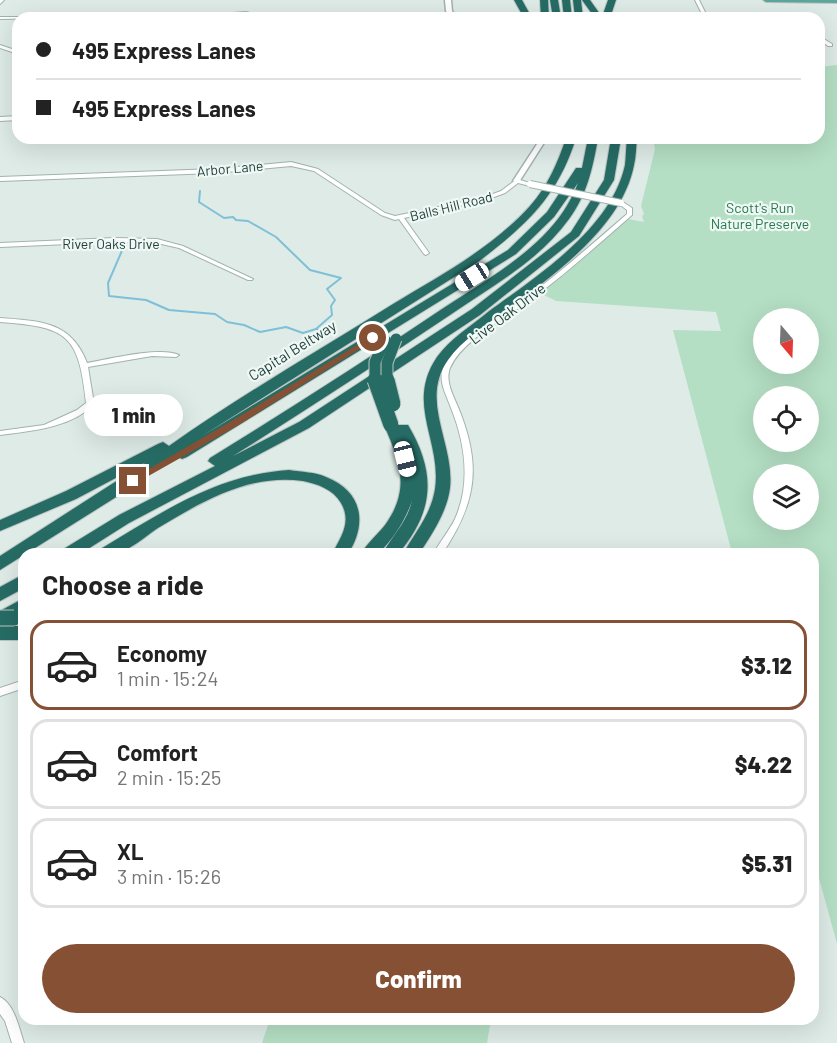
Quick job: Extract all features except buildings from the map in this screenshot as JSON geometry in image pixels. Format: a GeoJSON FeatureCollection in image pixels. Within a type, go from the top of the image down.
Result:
{"type":"FeatureCollection","features":[{"type":"Feature","properties":{"kind":"highway","name":"Capital Beltway"},"geometry":{"type":"LineString","coordinates":[[25,548],[116,490],[216,419],[457,271],[498,241],[536,206],[562,166],[569,144]]}},
{"type":"Feature","properties":{"kind":"highway"},"geometry":{"type":"LineString","coordinates":[[393,548],[418,508],[422,489],[421,471],[373,378],[378,351],[478,280],[540,229],[568,191],[580,168],[585,144]]}},
{"type":"Feature","properties":{"kind":"highway"},"geometry":{"type":"LineString","coordinates":[[77,548],[390,343],[536,251],[578,199],[588,170],[592,144]]}},
{"type":"Feature","properties":{"kind":"highway"},"geometry":{"type":"LineString","coordinates":[[609,180],[615,144]]}},
{"type":"Feature","properties":{"kind":"highway"},"geometry":{"type":"LineString","coordinates":[[124,519],[304,425],[476,312],[575,234],[593,209],[609,180],[619,161],[623,144]]}},
{"type":"Feature","properties":{"kind":"highway"},"geometry":{"type":"LineString","coordinates":[[414,548],[429,528],[441,490],[442,467],[429,412],[429,387],[435,371],[443,357],[465,335],[582,244],[614,204],[629,169],[632,144]]}},
{"type":"Feature","properties":{"kind":"highway"},"geometry":{"type":"LineString","coordinates":[[116,490],[234,424],[512,252]]}},
{"type":"Feature","properties":{"kind":"highway"},"geometry":{"type":"LineString","coordinates":[[0,526],[71,495],[216,419]]}},
{"type":"Feature","properties":{"kind":"highway"},"geometry":{"type":"LineString","coordinates":[[374,548],[381,542],[398,515],[406,493],[409,474],[396,424]]}},
{"type":"Feature","properties":{"kind":"highway"},"geometry":{"type":"LineString","coordinates":[[114,548],[210,493],[256,478],[283,474],[323,481],[338,490],[347,500],[354,520],[353,529],[343,548]]}},
{"type":"Feature","properties":{"kind":"highway","name":"Capital Beltway"},"geometry":{"type":"LineString","coordinates":[[0,564],[18,553]]}},
{"type":"Feature","properties":{"kind":"highway"},"geometry":{"type":"LineString","coordinates":[[0,595],[18,584]]}},
{"type":"Feature","properties":{"kind":"highway"},"geometry":{"type":"LineString","coordinates":[[0,633],[18,633]]}},
{"type":"Feature","properties":{"kind":"main road"},"geometry":{"type":"LineString","coordinates":[[766,0],[837,1]]}},
{"type":"Feature","properties":{"kind":"main road"},"geometry":{"type":"LineString","coordinates":[[823,0],[837,1]]}},
{"type":"Feature","properties":{"kind":"street"},"geometry":{"type":"LineString","coordinates":[[825,41],[830,45]]}},
{"type":"Feature","properties":{"kind":"street","name":"Balls Hill Road"},"geometry":{"type":"LineString","coordinates":[[401,218],[484,199],[503,192],[517,181],[540,144]]}},
{"type":"Feature","properties":{"kind":"street","name":"Arbor Lane"},"geometry":{"type":"LineString","coordinates":[[0,179],[215,171],[278,164],[300,165],[320,173],[383,214],[401,218]]}},
{"type":"Feature","properties":{"kind":"street","name":"Live Oak Drive"},"geometry":{"type":"LineString","coordinates":[[440,548],[460,514],[470,474],[467,443],[444,377],[447,368],[463,347],[548,283],[630,214],[630,209],[621,203],[517,181]]}},
{"type":"Feature","properties":{"kind":"street"},"geometry":{"type":"LineString","coordinates":[[401,218],[426,253]]}},
{"type":"Feature","properties":{"kind":"street","name":"River Oaks Drive"},"geometry":{"type":"LineString","coordinates":[[0,245],[115,240],[157,241],[181,247],[250,279]]}},
{"type":"Feature","properties":{"kind":"street"},"geometry":{"type":"LineString","coordinates":[[0,320],[24,321],[56,330],[77,345],[86,364],[90,404],[80,412],[45,427],[0,433]]}},
{"type":"Feature","properties":{"kind":"street"},"geometry":{"type":"LineString","coordinates":[[86,364],[152,354],[176,355]]}},
{"type":"Feature","properties":{"kind":"street"},"geometry":{"type":"LineString","coordinates":[[0,692],[18,686]]}},
{"type":"Feature","properties":{"kind":"street"},"geometry":{"type":"LineString","coordinates":[[0,1003],[10,1018],[18,1043]]}},
{"type":"Feature","properties":{"kind":"green space","name":"Scott's Run Nature Preserve"},"geometry":{"type":"Polygon","coordinates":[[[837,65],[837,944],[819,878],[819,548],[731,548],[673,330],[721,331],[716,312],[556,301],[538,292],[628,219],[644,222],[641,206],[655,149],[654,144],[825,144],[825,66],[837,65]]]}},
{"type":"Feature","properties":{"kind":"green space"},"geometry":{"type":"Polygon","coordinates":[[[268,1025],[490,1025],[487,1043],[262,1043],[268,1025]]]}},
{"type":"Feature","properties":{"kind":"waterway"},"geometry":{"type":"LineString","coordinates":[[200,191],[199,202],[224,218],[233,217],[236,220],[248,221],[276,237],[310,270],[341,278],[327,289],[335,300],[331,306],[332,315],[316,329]]}},
{"type":"Feature","properties":{"kind":"waterway"},"geometry":{"type":"LineString","coordinates":[[124,246],[108,283],[109,296],[146,300],[169,310],[215,314],[227,322],[244,325],[260,332],[286,327],[303,333],[316,329]]}},
{"type":"Feature","properties":{"kind":"route"},"geometry":{"type":"LineString","coordinates":[[133,481],[234,424],[373,338]]}}]}
